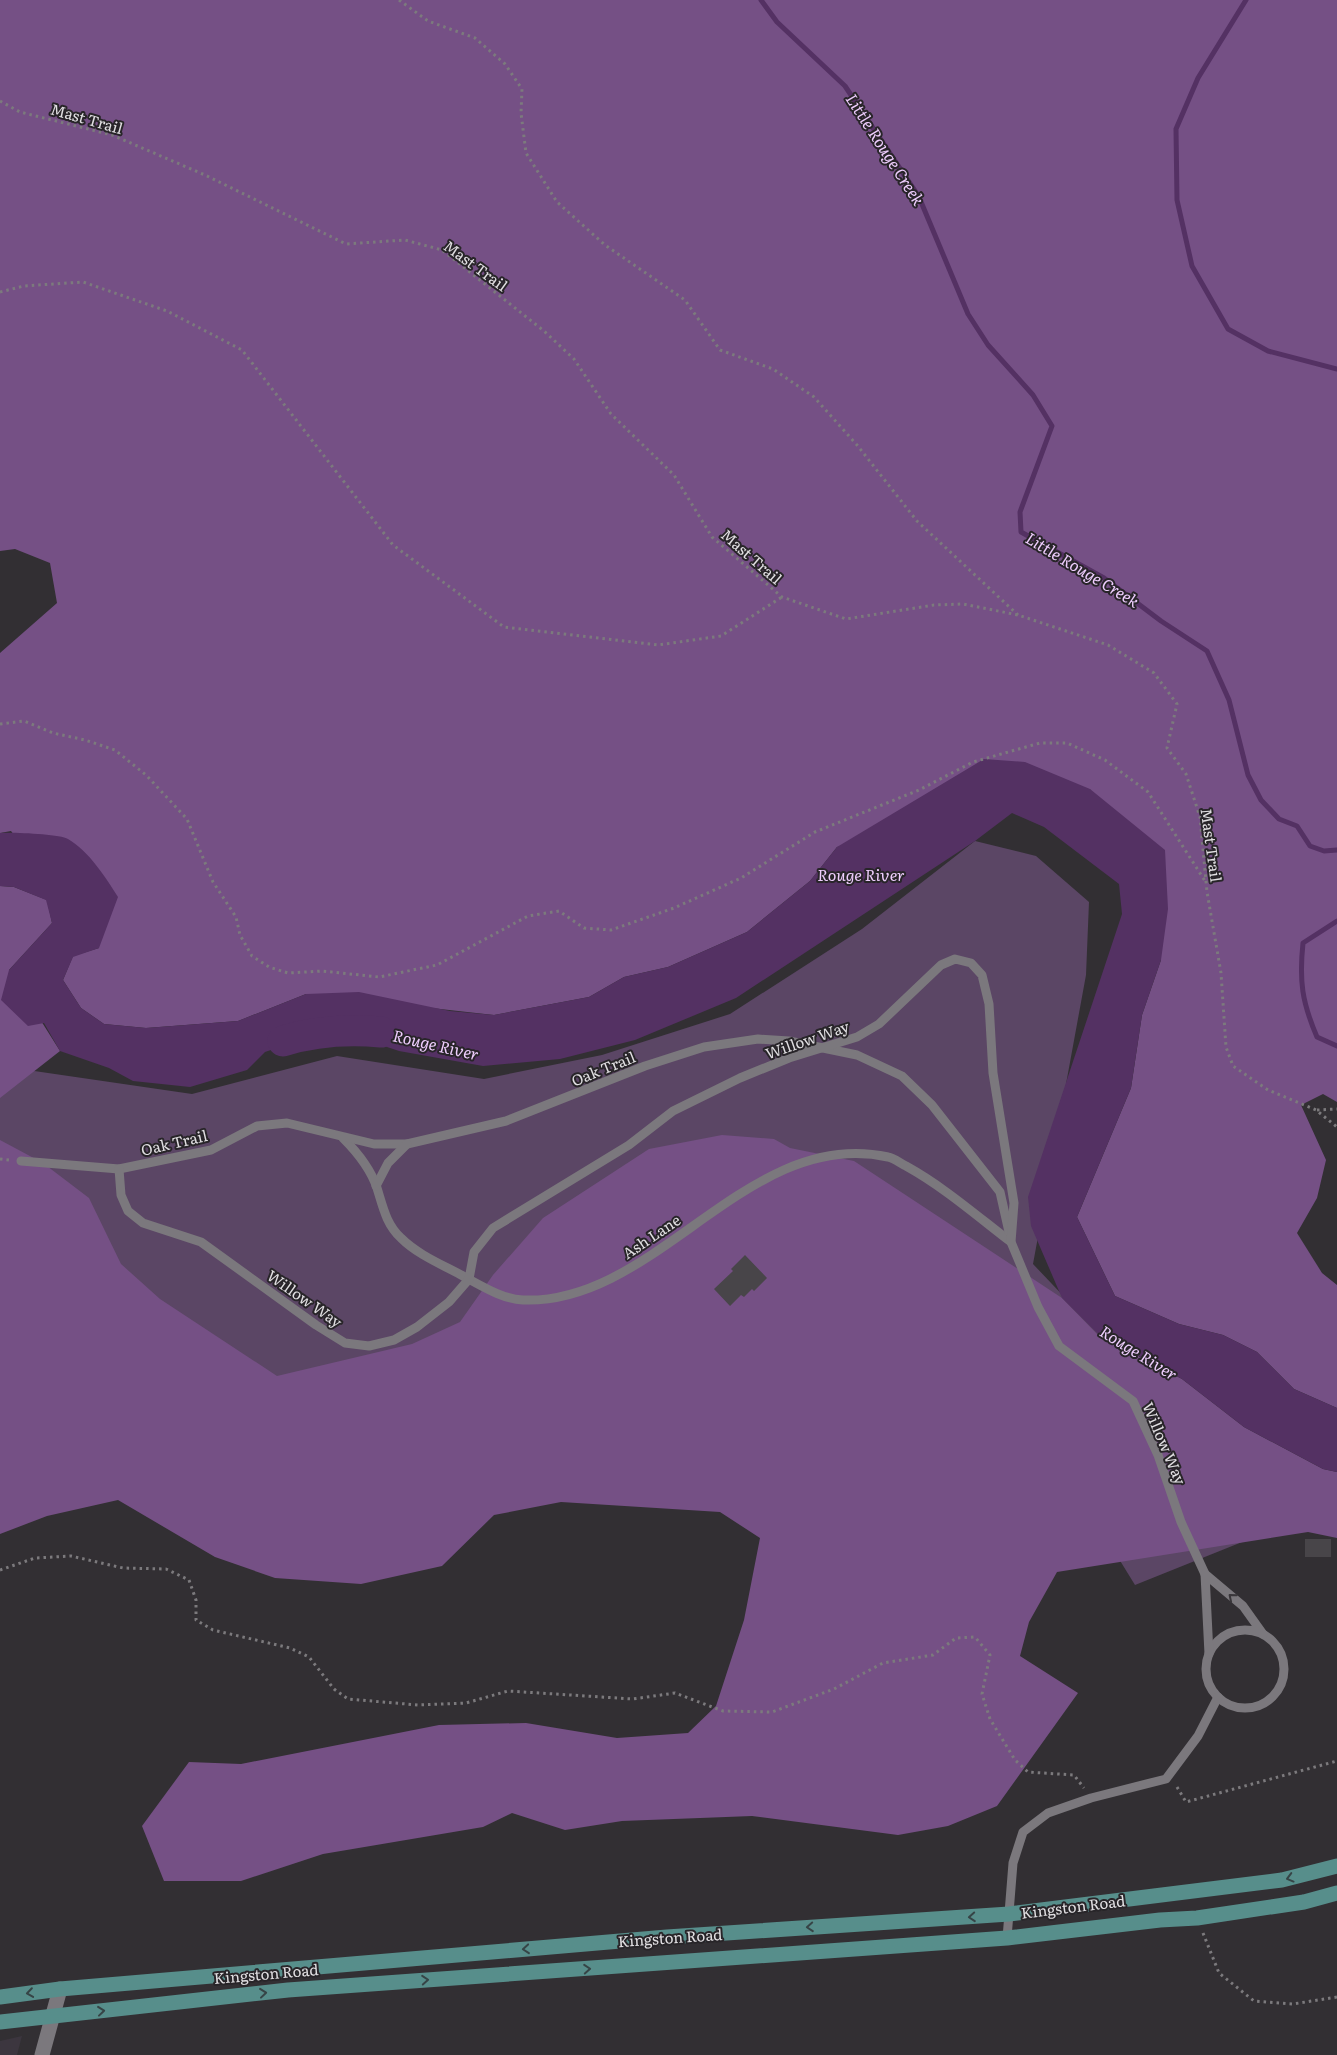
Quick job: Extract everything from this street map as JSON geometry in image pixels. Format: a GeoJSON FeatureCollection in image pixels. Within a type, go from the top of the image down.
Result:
{"type":"FeatureCollection","features":[{"type":"Feature","properties":{"kind":"main road","name":"Kingston Road"},"geometry":{"type":"LineString","coordinates":[[0,1998],[60,1989],[667,1937],[1009,1914],[1282,1880],[1337,1866]]}},
{"type":"Feature","properties":{"kind":"main road","name":"Kingston Road"},"geometry":{"type":"LineString","coordinates":[[0,2022],[288,1990],[1007,1938],[1160,1920],[1197,1918],[1304,1902],[1337,1893]]}},
{"type":"Feature","properties":{"kind":"street"},"geometry":{"type":"LineString","coordinates":[[42,2055],[60,1989]]}},
{"type":"Feature","properties":{"kind":"lane","name":"Willow Way"},"geometry":{"type":"LineString","coordinates":[[119,1169],[121,1195],[128,1212],[143,1223],[201,1242],[316,1326],[345,1342],[368,1346],[394,1340],[417,1327],[449,1302],[469,1279],[474,1252],[493,1228],[629,1145],[673,1112],[748,1075],[788,1058],[825,1049],[857,1037],[879,1024],[941,965],[955,960],[971,963],[982,975],[989,1004],[993,1072],[1014,1204],[1011,1242],[1038,1307],[1059,1346],[1133,1401],[1158,1455],[1181,1522],[1205,1574],[1209,1654]]}},
{"type":"Feature","properties":{"kind":"lane","name":"Oak Trail"},"geometry":{"type":"LineString","coordinates":[[21,1161],[119,1169],[211,1150],[257,1126],[287,1123],[374,1144],[407,1144],[506,1121],[645,1066],[704,1048],[758,1039],[789,1041],[857,1055],[902,1076],[932,1105],[1000,1192],[1011,1242]]}},
{"type":"Feature","properties":{"kind":"lane","name":"Ash Lane"},"geometry":{"type":"LineString","coordinates":[[343,1138],[358,1153],[376,1186],[388,1222],[401,1239],[430,1259],[492,1292],[522,1300],[563,1297],[594,1287],[638,1263],[752,1187],[799,1164],[847,1152],[890,1157],[919,1173],[1011,1242]]}},
{"type":"Feature","properties":{"kind":"lane"},"geometry":{"type":"LineString","coordinates":[[376,1186],[388,1163],[407,1144]]}},
{"type":"Feature","properties":{"kind":"lane","name":"Willow Way"},"geometry":{"type":"LineString","coordinates":[[1205,1574],[1243,1606],[1264,1634]]}},
{"type":"Feature","properties":{"kind":"lane"},"geometry":{"type":"LineString","coordinates":[[1237,1630],[1251,1630],[1264,1634],[1274,1642],[1282,1653],[1285,1666],[1283,1680],[1277,1692],[1268,1701],[1255,1707],[1242,1708],[1229,1704],[1218,1697],[1207,1677],[1209,1654],[1214,1644],[1224,1635],[1237,1630]]}},
{"type":"Feature","properties":{"kind":"lane"},"geometry":{"type":"LineString","coordinates":[[1007,1938],[1013,1863],[1023,1832],[1048,1813],[1091,1798],[1166,1779],[1198,1736],[1218,1697]]}},
{"type":"Feature","properties":{"kind":"path"},"geometry":{"type":"LineString","coordinates":[[399,0],[428,21],[475,38],[505,64],[522,89],[521,113],[526,153],[557,202],[605,245],[685,300],[720,350],[773,369],[814,397],[857,446],[917,521],[1018,615]]}},
{"type":"Feature","properties":{"kind":"path","name":"Mast Trail"},"geometry":{"type":"LineString","coordinates":[[0,101],[20,112],[112,135],[205,176],[346,244],[405,240],[442,250],[544,331],[574,359],[611,414],[674,476],[712,536],[782,597],[846,619],[934,605],[963,604],[1018,615],[1108,645],[1154,673],[1177,704],[1167,748],[1186,774],[1200,817],[1206,883],[1221,973],[1226,1047],[1232,1066],[1268,1090],[1316,1110],[1337,1127]]}},
{"type":"Feature","properties":{"kind":"path"},"geometry":{"type":"LineString","coordinates":[[0,292],[24,286],[83,282],[167,311],[242,350],[393,545],[504,627],[658,644],[721,636],[782,597]]}},
{"type":"Feature","properties":{"kind":"path"},"geometry":{"type":"LineString","coordinates":[[0,724],[24,721],[53,733],[85,740],[114,750],[146,775],[187,820],[213,882],[236,917],[240,935],[252,956],[269,967],[288,974],[322,971],[379,977],[438,965],[528,916],[559,911],[584,928],[611,930],[674,908],[741,878],[815,832],[920,790],[973,762],[1040,743],[1067,743],[1105,760],[1148,792],[1206,883]]}},
{"type":"Feature","properties":{"kind":"path"},"geometry":{"type":"LineString","coordinates":[[1316,1110],[1337,1109]]}},
{"type":"Feature","properties":{"kind":"path"},"geometry":{"type":"LineString","coordinates":[[0,1570],[35,1558],[71,1556],[123,1568],[166,1569],[189,1580],[196,1600],[196,1620],[213,1630],[290,1648],[309,1657],[334,1690],[348,1699],[381,1703],[466,1704],[508,1691],[624,1699],[675,1693],[723,1711],[772,1712],[834,1689],[883,1663],[933,1655],[956,1638],[975,1637],[990,1655],[982,1694],[990,1719],[1015,1760],[1028,1772],[1074,1775],[1091,1798]]}},
{"type":"Feature","properties":{"kind":"path"},"geometry":{"type":"LineString","coordinates":[[1166,1779],[1178,1788],[1186,1802],[1337,1761]]}},
{"type":"Feature","properties":{"kind":"path"},"geometry":{"type":"LineString","coordinates":[[1197,1918],[1219,1973],[1254,2001],[1292,2004],[1337,1997]]}},
{"type":"Feature","properties":{"kind":"shaded area"},"geometry":{"type":"Polygon","coordinates":[[[0,0],[1337,0],[1337,1102],[1323,1094],[1301,1105],[1326,1160],[1317,1198],[1297,1233],[1322,1273],[1337,1285],[1337,1408],[1294,1389],[1257,1352],[1223,1335],[1179,1324],[1115,1296],[1077,1217],[1131,1088],[1142,1015],[1161,960],[1090,789],[837,847],[810,881],[747,932],[668,967],[624,977],[589,997],[494,1015],[306,994],[238,1021],[146,1028],[104,1024],[81,1008],[63,980],[73,956],[99,948],[11,831],[0,833],[0,653],[57,603],[50,563],[15,549],[0,551],[0,0]]]}},
{"type":"Feature","properties":{"kind":"shaded area"},"geometry":{"type":"Polygon","coordinates":[[[975,841],[1036,856],[1089,902],[1086,975],[1033,1264],[1128,1364],[1337,1504],[1135,1585],[1047,1442],[277,1401],[0,1209],[0,1066],[192,1094],[337,1056],[484,1079],[602,1055],[730,1014],[862,929],[975,841]]]}},
{"type":"Feature","properties":{"kind":"shaded area"},"geometry":{"type":"Polygon","coordinates":[[[0,886],[14,887],[47,900],[52,923],[9,970],[60,1051],[0,1098],[0,886]]]}},
{"type":"Feature","properties":{"kind":"shaded area"},"geometry":{"type":"Polygon","coordinates":[[[722,1135],[774,1139],[790,1148],[854,1161],[1062,1298],[1098,1335],[1182,1379],[1244,1427],[1323,1469],[1337,1472],[1337,1538],[1308,1532],[1057,1572],[1029,1622],[1020,1656],[1078,1693],[997,1806],[948,1826],[898,1835],[752,1816],[622,1821],[565,1830],[512,1813],[483,1827],[323,1854],[241,1881],[164,1881],[142,1826],[189,1762],[241,1764],[439,1725],[526,1723],[617,1738],[688,1733],[716,1706],[744,1620],[760,1538],[720,1512],[561,1502],[494,1515],[442,1566],[361,1584],[275,1578],[215,1557],[118,1500],[47,1516],[0,1534],[0,1140],[43,1163],[89,1198],[121,1264],[160,1299],[277,1376],[412,1344],[460,1322],[493,1275],[543,1218],[649,1149],[722,1135]]]}},
{"type":"Feature","properties":{"kind":"shaded area"},"geometry":{"type":"Polygon","coordinates":[[[22,2036],[17,2055],[0,2055],[0,2041],[22,2036]]]}},
{"type":"Feature","properties":{"kind":"water","name":"Rouge River"},"geometry":{"type":"Polygon","coordinates":[[[984,759],[1025,762],[1090,789],[1165,850],[1168,909],[1161,960],[1142,1015],[1131,1088],[1077,1217],[1115,1296],[1179,1324],[1223,1335],[1257,1352],[1294,1389],[1337,1408],[1337,1472],[1323,1469],[1244,1427],[1182,1379],[1098,1334],[1062,1298],[1031,1226],[1028,1197],[1122,914],[1119,884],[1044,827],[1012,813],[975,841],[736,998],[635,1040],[560,1059],[483,1066],[399,1051],[333,1029],[265,1052],[247,1070],[190,1087],[133,1081],[109,1068],[60,1051],[44,1023],[28,1026],[1,1000],[9,970],[52,923],[46,900],[14,887],[0,886],[0,833],[24,833],[68,839],[90,858],[118,897],[99,948],[73,957],[63,980],[81,1008],[104,1024],[146,1028],[238,1021],[306,994],[359,992],[450,1011],[494,1015],[589,997],[624,977],[668,967],[747,932],[810,881],[837,847],[984,759]]]}},
{"type":"Feature","properties":{"kind":"building"},"geometry":{"type":"Polygon","coordinates":[[[745,1255],[767,1278],[754,1291],[752,1289],[744,1297],[741,1295],[730,1306],[714,1289],[733,1271],[731,1269],[745,1255]]]}},
{"type":"Feature","properties":{"kind":"building"},"geometry":{"type":"Polygon","coordinates":[[[1305,1539],[1331,1539],[1331,1557],[1305,1557],[1305,1539]]]}},
{"type":"Feature","properties":{"kind":"waterway","name":"Little Rouge Creek"},"geometry":{"type":"LineString","coordinates":[[761,0],[777,22],[845,86],[919,197],[968,314],[988,345],[1033,395],[1052,426],[1020,512],[1021,532],[1104,578],[1161,621],[1207,651],[1229,700],[1248,775],[1261,800],[1279,819],[1297,826],[1310,846],[1324,851],[1337,850]]}},
{"type":"Feature","properties":{"kind":"waterway"},"geometry":{"type":"LineString","coordinates":[[1246,0],[1198,78],[1176,129],[1177,200],[1192,266],[1228,329],[1268,351],[1337,369]]}},
{"type":"Feature","properties":{"kind":"waterway","name":"Little Rouge Creek"},"geometry":{"type":"LineString","coordinates":[[1337,921],[1303,943],[1301,969],[1305,1002],[1317,1037],[1337,1046]]}},
{"type":"Feature","properties":{"kind":"waterway","name":"Rouge River"},"geometry":{"type":"LineString","coordinates":[[283,1041],[331,1032],[381,1032]]}}]}
